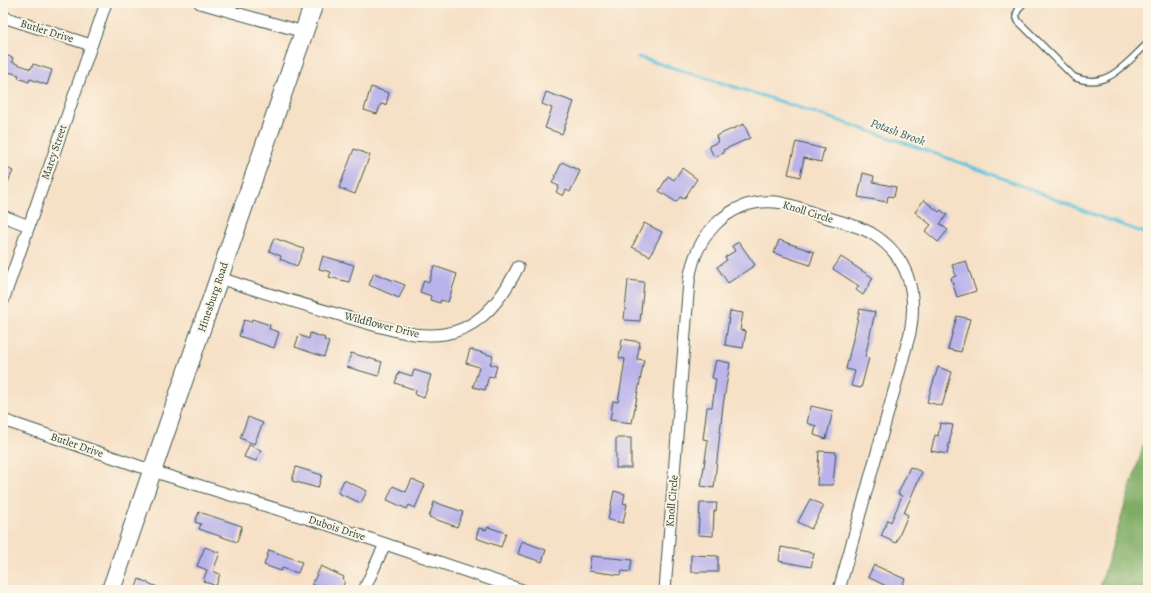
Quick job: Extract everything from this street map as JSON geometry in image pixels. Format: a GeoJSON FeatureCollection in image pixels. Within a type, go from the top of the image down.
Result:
{"type":"FeatureCollection","features":[{"type":"Feature","properties":{"kind":"main road","name":"Hinesburg Road"},"geometry":{"type":"LineString","coordinates":[[111,590],[314,3]]}},
{"type":"Feature","properties":{"kind":"street","name":"Marcy Street"},"geometry":{"type":"LineString","coordinates":[[3,301],[106,3]]}},
{"type":"Feature","properties":{"kind":"street"},"geometry":{"type":"LineString","coordinates":[[200,3],[304,32]]}},
{"type":"Feature","properties":{"kind":"street","name":"Butler Drive"},"geometry":{"type":"LineString","coordinates":[[3,17],[91,45]]}},
{"type":"Feature","properties":{"kind":"street","name":"Knoll Circle"},"geometry":{"type":"LineString","coordinates":[[665,590],[689,281],[693,263],[703,238],[722,218],[736,210],[751,205],[775,202],[857,227],[871,234],[896,254],[904,268],[913,292],[914,309],[910,333],[839,590]]}},
{"type":"Feature","properties":{"kind":"street"},"geometry":{"type":"LineString","coordinates":[[3,216],[29,226]]}},
{"type":"Feature","properties":{"kind":"street","name":"Wildflower Drive"},"geometry":{"type":"LineString","coordinates":[[220,278],[368,323],[419,336],[437,336],[455,332],[471,325],[483,317],[494,307],[504,294],[518,267]]}},
{"type":"Feature","properties":{"kind":"street","name":"Butler Drive"},"geometry":{"type":"LineString","coordinates":[[3,420],[152,470]]}},
{"type":"Feature","properties":{"kind":"street","name":"Dubois Drive"},"geometry":{"type":"LineString","coordinates":[[152,470],[385,544],[522,590]]}},
{"type":"Feature","properties":{"kind":"street"},"geometry":{"type":"LineString","coordinates":[[364,590],[385,544]]}},
{"type":"Feature","properties":{"kind":"lane"},"geometry":{"type":"LineString","coordinates":[[1024,3],[1019,8],[1016,15],[1018,21],[1074,77],[1083,81],[1091,82],[1111,76],[1148,43]]}},
{"type":"Feature","properties":{"kind":"green space"},"geometry":{"type":"Polygon","coordinates":[[[1148,430],[1148,590],[1099,590],[1148,430]]]}},
{"type":"Feature","properties":{"kind":"building"},"geometry":{"type":"Polygon","coordinates":[[[3,54],[13,58],[12,62],[31,69],[33,64],[52,70],[47,85],[30,79],[29,82],[18,78],[19,75],[8,72],[5,83],[3,83],[3,54]]]}},
{"type":"Feature","properties":{"kind":"building"},"geometry":{"type":"Polygon","coordinates":[[[371,87],[389,93],[386,105],[381,104],[377,114],[364,110],[371,87]]]}},
{"type":"Feature","properties":{"kind":"building"},"geometry":{"type":"Polygon","coordinates":[[[546,92],[574,102],[562,134],[545,128],[552,108],[542,104],[546,92]]]}},
{"type":"Feature","properties":{"kind":"building"},"geometry":{"type":"Polygon","coordinates":[[[744,124],[750,138],[723,150],[724,153],[714,157],[709,146],[718,142],[716,136],[744,124]]]}},
{"type":"Feature","properties":{"kind":"building"},"geometry":{"type":"Polygon","coordinates":[[[796,142],[824,149],[821,162],[804,158],[800,177],[788,174],[796,142]]]}},
{"type":"Feature","properties":{"kind":"building"},"geometry":{"type":"Polygon","coordinates":[[[354,149],[370,155],[355,194],[339,188],[354,149]]]}},
{"type":"Feature","properties":{"kind":"building"},"geometry":{"type":"Polygon","coordinates":[[[562,162],[580,171],[570,192],[566,190],[563,196],[556,192],[559,186],[552,183],[562,162]]]}},
{"type":"Feature","properties":{"kind":"building"},"geometry":{"type":"Polygon","coordinates":[[[3,166],[13,171],[3,193],[3,166]]]}},
{"type":"Feature","properties":{"kind":"building"},"geometry":{"type":"Polygon","coordinates":[[[682,168],[697,179],[684,199],[680,197],[676,202],[659,191],[668,176],[674,180],[682,168]]]}},
{"type":"Feature","properties":{"kind":"building"},"geometry":{"type":"Polygon","coordinates":[[[863,173],[874,176],[873,182],[896,187],[894,197],[888,196],[887,202],[858,197],[863,173]]]}},
{"type":"Feature","properties":{"kind":"building"},"geometry":{"type":"Polygon","coordinates":[[[924,200],[939,212],[941,210],[947,215],[940,224],[948,230],[938,242],[925,231],[931,225],[915,212],[924,200]]]}},
{"type":"Feature","properties":{"kind":"building"},"geometry":{"type":"Polygon","coordinates":[[[644,223],[662,232],[650,256],[632,247],[644,223]]]}},
{"type":"Feature","properties":{"kind":"building"},"geometry":{"type":"Polygon","coordinates":[[[274,238],[304,249],[297,266],[280,259],[281,256],[269,251],[274,238]]]}},
{"type":"Feature","properties":{"kind":"building"},"geometry":{"type":"Polygon","coordinates":[[[779,240],[814,252],[810,265],[774,253],[779,240]]]}},
{"type":"Feature","properties":{"kind":"building"},"geometry":{"type":"Polygon","coordinates":[[[739,242],[755,265],[728,283],[717,267],[727,260],[725,257],[735,251],[732,246],[739,242]]]}},
{"type":"Feature","properties":{"kind":"building"},"geometry":{"type":"Polygon","coordinates":[[[323,256],[354,265],[349,282],[329,277],[331,272],[319,269],[323,256]]]}},
{"type":"Feature","properties":{"kind":"building"},"geometry":{"type":"Polygon","coordinates":[[[841,257],[873,278],[863,295],[856,290],[859,286],[833,269],[841,257]]]}},
{"type":"Feature","properties":{"kind":"building"},"geometry":{"type":"Polygon","coordinates":[[[966,261],[976,291],[957,297],[951,278],[956,276],[952,265],[966,261]]]}},
{"type":"Feature","properties":{"kind":"building"},"geometry":{"type":"Polygon","coordinates":[[[434,266],[457,274],[448,302],[441,300],[440,303],[430,300],[431,296],[420,292],[424,280],[429,282],[434,266]]]}},
{"type":"Feature","properties":{"kind":"building"},"geometry":{"type":"Polygon","coordinates":[[[374,273],[405,285],[399,298],[369,285],[374,273]]]}},
{"type":"Feature","properties":{"kind":"building"},"geometry":{"type":"Polygon","coordinates":[[[628,280],[644,282],[640,321],[624,320],[628,280]]]}},
{"type":"Feature","properties":{"kind":"building"},"geometry":{"type":"Polygon","coordinates":[[[860,309],[875,312],[865,357],[869,358],[861,388],[851,386],[855,371],[846,369],[860,309]]]}},
{"type":"Feature","properties":{"kind":"building"},"geometry":{"type":"Polygon","coordinates":[[[730,311],[743,313],[740,330],[746,331],[743,348],[725,345],[730,311]]]}},
{"type":"Feature","properties":{"kind":"building"},"geometry":{"type":"Polygon","coordinates":[[[957,316],[970,319],[961,352],[948,349],[957,316]]]}},
{"type":"Feature","properties":{"kind":"building"},"geometry":{"type":"Polygon","coordinates":[[[252,319],[270,325],[269,329],[279,332],[274,348],[239,336],[244,320],[251,322],[252,319]]]}},
{"type":"Feature","properties":{"kind":"building"},"geometry":{"type":"Polygon","coordinates":[[[310,333],[325,338],[324,340],[329,342],[324,357],[295,347],[299,335],[309,339],[310,333]]]}},
{"type":"Feature","properties":{"kind":"building"},"geometry":{"type":"Polygon","coordinates":[[[622,339],[640,342],[637,359],[644,360],[632,423],[610,420],[613,401],[618,402],[623,373],[625,359],[619,358],[622,339]]]}},
{"type":"Feature","properties":{"kind":"building"},"geometry":{"type":"Polygon","coordinates":[[[470,349],[493,356],[490,364],[497,366],[494,377],[489,376],[485,390],[473,387],[479,367],[466,363],[470,349]]]}},
{"type":"Feature","properties":{"kind":"building"},"geometry":{"type":"Polygon","coordinates":[[[351,353],[382,362],[378,376],[347,367],[351,353]]]}},
{"type":"Feature","properties":{"kind":"building"},"geometry":{"type":"Polygon","coordinates":[[[716,360],[730,363],[723,405],[714,488],[701,486],[708,440],[703,439],[707,407],[712,407],[716,379],[712,378],[716,360]]]}},
{"type":"Feature","properties":{"kind":"building"},"geometry":{"type":"Polygon","coordinates":[[[938,367],[952,372],[942,406],[927,402],[938,367]]]}},
{"type":"Feature","properties":{"kind":"building"},"geometry":{"type":"Polygon","coordinates":[[[414,370],[431,375],[424,398],[415,395],[416,390],[395,383],[399,372],[412,376],[414,370]]]}},
{"type":"Feature","properties":{"kind":"building"},"geometry":{"type":"Polygon","coordinates":[[[811,406],[833,411],[826,439],[814,435],[816,426],[807,423],[811,406]]]}},
{"type":"Feature","properties":{"kind":"building"},"geometry":{"type":"Polygon","coordinates":[[[248,417],[263,423],[254,444],[240,438],[248,417]]]}},
{"type":"Feature","properties":{"kind":"building"},"geometry":{"type":"Polygon","coordinates":[[[940,423],[953,425],[947,454],[931,451],[935,435],[938,436],[940,423]]]}},
{"type":"Feature","properties":{"kind":"building"},"geometry":{"type":"Polygon","coordinates":[[[616,438],[631,438],[631,468],[616,468],[616,438]]]}},
{"type":"Feature","properties":{"kind":"building"},"geometry":{"type":"Polygon","coordinates":[[[249,445],[261,450],[256,461],[244,457],[249,445]]]}},
{"type":"Feature","properties":{"kind":"building"},"geometry":{"type":"Polygon","coordinates":[[[819,451],[836,452],[833,485],[817,485],[819,451]]]}},
{"type":"Feature","properties":{"kind":"building"},"geometry":{"type":"Polygon","coordinates":[[[296,467],[322,475],[318,488],[292,481],[296,467]]]}},
{"type":"Feature","properties":{"kind":"building"},"geometry":{"type":"Polygon","coordinates":[[[910,467],[922,472],[904,513],[908,515],[896,543],[881,536],[888,520],[891,522],[902,496],[898,494],[910,467]]]}},
{"type":"Feature","properties":{"kind":"building"},"geometry":{"type":"Polygon","coordinates":[[[412,479],[425,485],[415,508],[409,505],[407,509],[387,500],[393,486],[406,492],[412,479]]]}},
{"type":"Feature","properties":{"kind":"building"},"geometry":{"type":"Polygon","coordinates":[[[344,480],[367,491],[361,503],[338,493],[344,480]]]}},
{"type":"Feature","properties":{"kind":"building"},"geometry":{"type":"Polygon","coordinates":[[[614,491],[625,494],[623,503],[627,504],[623,523],[608,520],[614,491]]]}},
{"type":"Feature","properties":{"kind":"building"},"geometry":{"type":"Polygon","coordinates":[[[810,499],[824,506],[811,529],[798,522],[810,499]]]}},
{"type":"Feature","properties":{"kind":"building"},"geometry":{"type":"Polygon","coordinates":[[[434,502],[463,512],[457,527],[429,517],[434,502]]]}},
{"type":"Feature","properties":{"kind":"building"},"geometry":{"type":"Polygon","coordinates":[[[700,503],[717,503],[716,511],[714,511],[713,536],[698,535],[700,503]]]}},
{"type":"Feature","properties":{"kind":"building"},"geometry":{"type":"Polygon","coordinates":[[[199,512],[242,526],[237,542],[199,529],[201,524],[195,522],[199,512]]]}},
{"type":"Feature","properties":{"kind":"building"},"geometry":{"type":"Polygon","coordinates":[[[488,527],[506,533],[501,547],[476,538],[479,528],[486,530],[488,527]]]}},
{"type":"Feature","properties":{"kind":"building"},"geometry":{"type":"Polygon","coordinates":[[[522,541],[546,550],[542,562],[518,554],[522,541]]]}},
{"type":"Feature","properties":{"kind":"building"},"geometry":{"type":"Polygon","coordinates":[[[205,547],[220,553],[213,571],[220,574],[216,586],[203,581],[207,570],[197,566],[205,547]]]}},
{"type":"Feature","properties":{"kind":"building"},"geometry":{"type":"Polygon","coordinates":[[[781,547],[814,553],[811,567],[779,561],[781,547]]]}},
{"type":"Feature","properties":{"kind":"building"},"geometry":{"type":"Polygon","coordinates":[[[269,550],[302,562],[298,573],[282,568],[281,571],[264,565],[269,550]]]}},
{"type":"Feature","properties":{"kind":"building"},"geometry":{"type":"Polygon","coordinates":[[[691,555],[718,556],[718,572],[691,572],[691,555]]]}},
{"type":"Feature","properties":{"kind":"building"},"geometry":{"type":"Polygon","coordinates":[[[591,556],[632,560],[630,572],[622,571],[621,575],[589,571],[591,556]]]}},
{"type":"Feature","properties":{"kind":"building"},"geometry":{"type":"Polygon","coordinates":[[[874,565],[905,579],[900,590],[894,590],[868,577],[874,565]]]}},
{"type":"Feature","properties":{"kind":"building"},"geometry":{"type":"Polygon","coordinates":[[[321,566],[344,577],[343,580],[345,581],[341,590],[326,590],[312,584],[321,566]]]}},
{"type":"Feature","properties":{"kind":"building"},"geometry":{"type":"Polygon","coordinates":[[[139,579],[164,590],[135,590],[139,579]]]}},
{"type":"Feature","properties":{"kind":"waterway","name":"Potash Brook"},"geometry":{"type":"LineString","coordinates":[[638,57],[881,135],[1148,234]]}}]}
